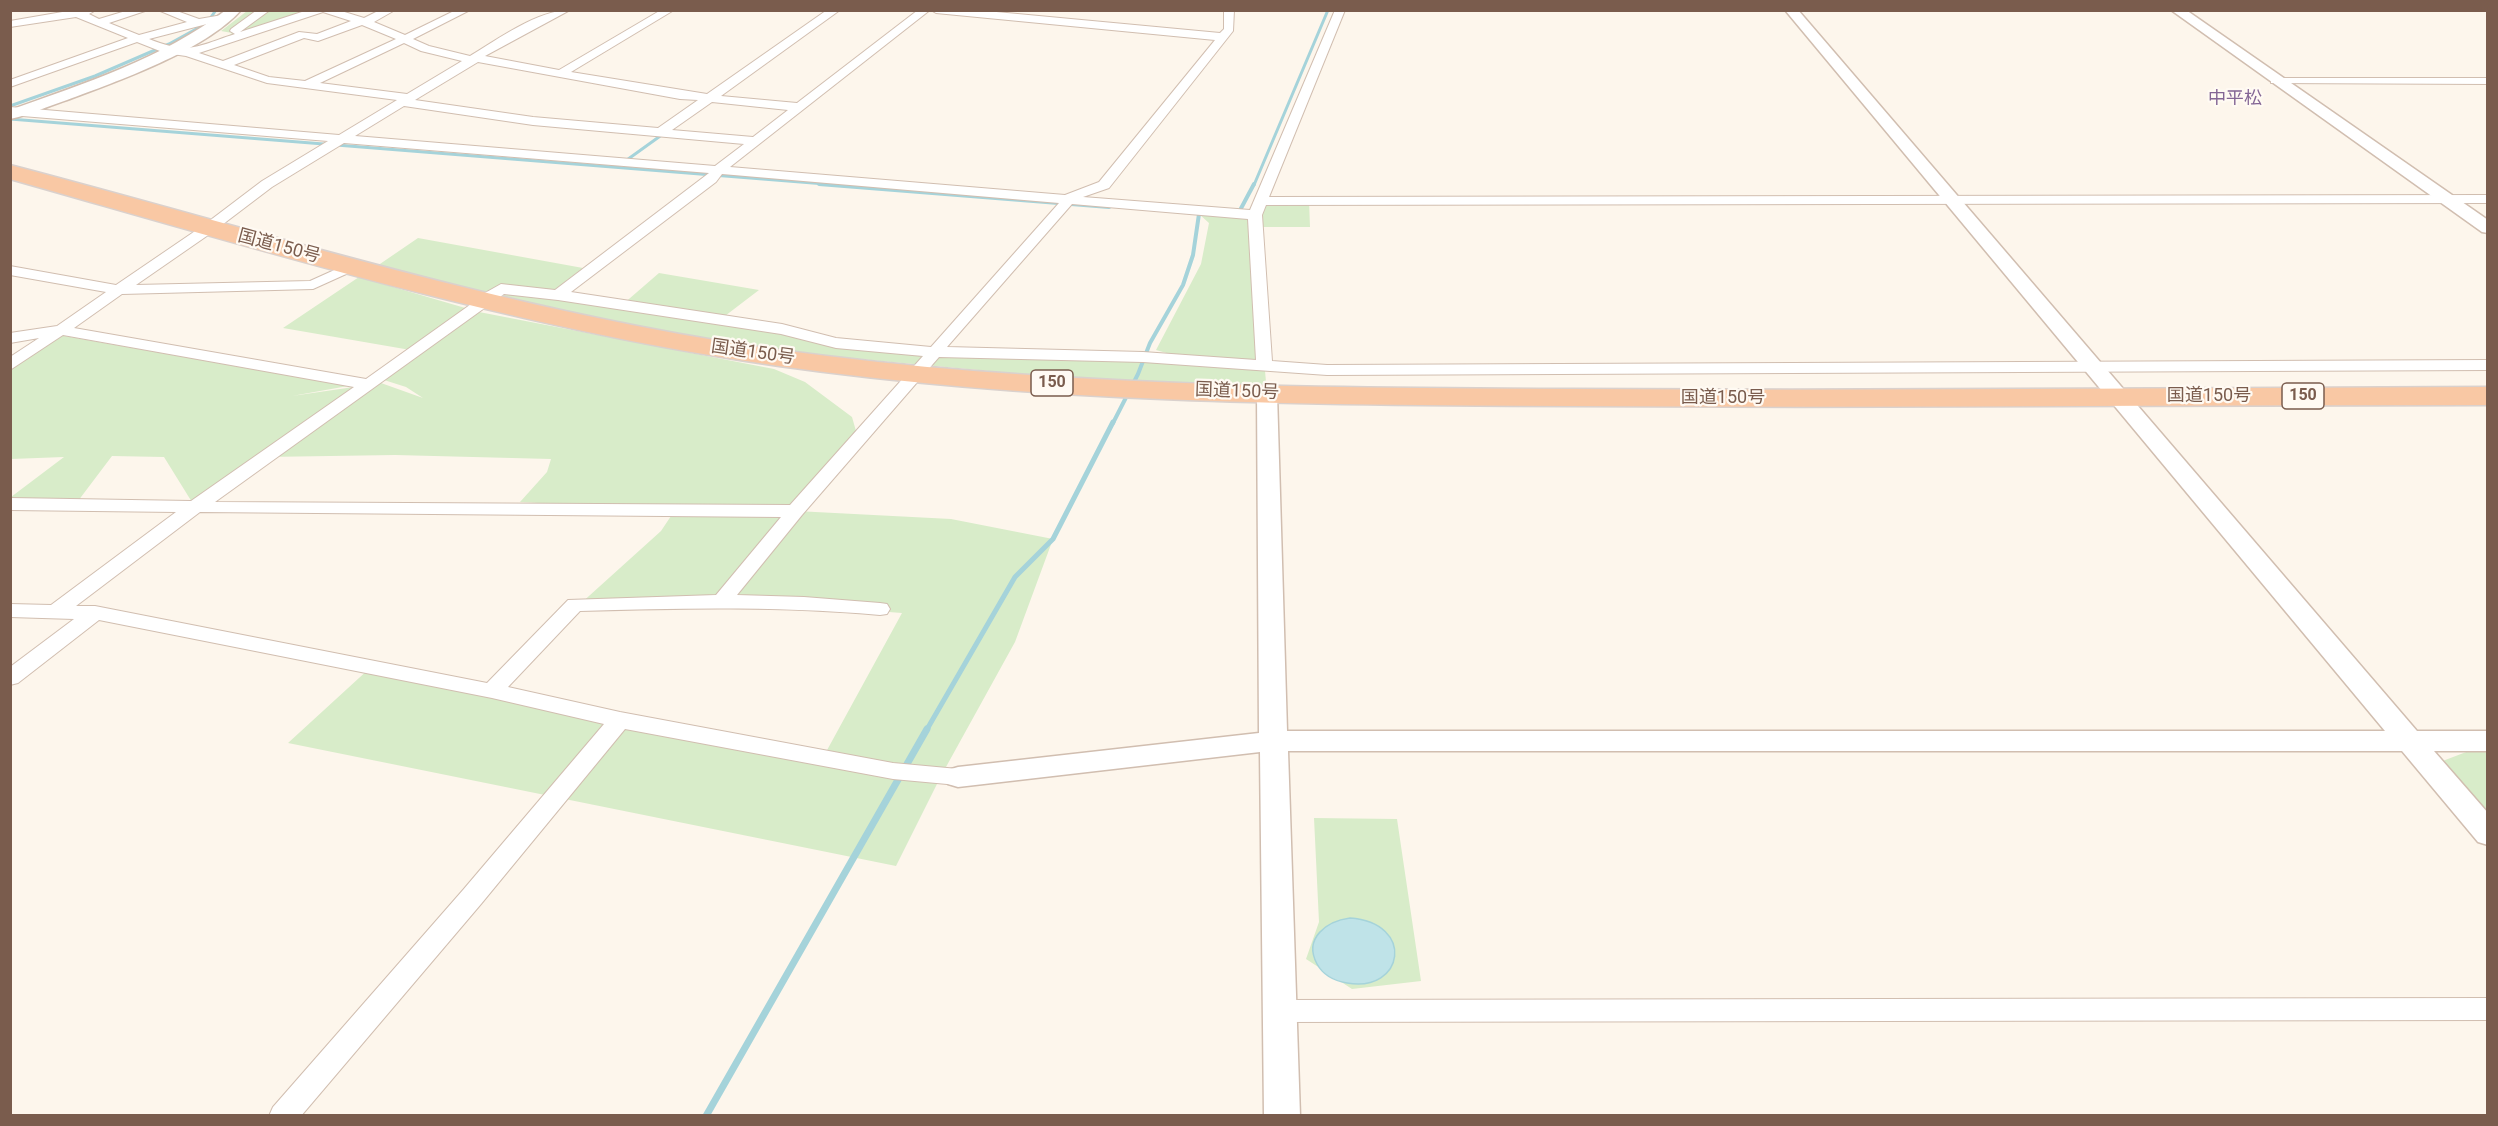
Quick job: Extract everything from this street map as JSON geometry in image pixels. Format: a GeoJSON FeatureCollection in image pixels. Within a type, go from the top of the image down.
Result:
{"type":"FeatureCollection","features":[{"type":"Feature","properties":{"kind":"highway","name":"国道150号"},"geometry":{"type":"LineString","coordinates":[[10,171],[350,267],[483,301],[608,329],[693,344],[916,374],[1145,389],[1541,398],[2487,396]]}},
{"type":"Feature","properties":{"kind":"street"},"geometry":{"type":"LineString","coordinates":[[10,24],[94,10]]}},
{"type":"Feature","properties":{"kind":"street"},"geometry":{"type":"LineString","coordinates":[[99,22],[143,10]]}},
{"type":"Feature","properties":{"kind":"street"},"geometry":{"type":"LineString","coordinates":[[163,10],[196,22]]}},
{"type":"Feature","properties":{"kind":"street"},"geometry":{"type":"LineString","coordinates":[[225,41],[266,10]]}},
{"type":"Feature","properties":{"kind":"street"},"geometry":{"type":"LineString","coordinates":[[188,53],[320,10]]}},
{"type":"Feature","properties":{"kind":"street"},"geometry":{"type":"LineString","coordinates":[[326,10],[363,21],[425,49],[711,98],[799,107]]}},
{"type":"Feature","properties":{"kind":"street"},"geometry":{"type":"LineString","coordinates":[[223,65],[303,34],[318,38],[390,10]]}},
{"type":"Feature","properties":{"kind":"street"},"geometry":{"type":"LineString","coordinates":[[305,86],[465,10]]}},
{"type":"Feature","properties":{"kind":"street"},"geometry":{"type":"LineString","coordinates":[[10,364],[209,228],[267,184],[511,36],[565,10]]}},
{"type":"Feature","properties":{"kind":"street"},"geometry":{"type":"LineString","coordinates":[[561,73],[669,10]]}},
{"type":"Feature","properties":{"kind":"street"},"geometry":{"type":"LineString","coordinates":[[661,132],[835,10]]}},
{"type":"Feature","properties":{"kind":"street"},"geometry":{"type":"LineString","coordinates":[[558,295],[925,10]]}},
{"type":"Feature","properties":{"kind":"street"},"geometry":{"type":"LineString","coordinates":[[936,10],[1223,37]]}},
{"type":"Feature","properties":{"kind":"street"},"geometry":{"type":"LineString","coordinates":[[723,600],[795,511],[1067,202],[1104,185],[1229,29],[1229,10]]}},
{"type":"Feature","properties":{"kind":"street"},"geometry":{"type":"LineString","coordinates":[[1265,365],[1262,353],[1253,210],[1340,10]]}},
{"type":"Feature","properties":{"kind":"street"},"geometry":{"type":"LineString","coordinates":[[1791,10],[2487,834]]}},
{"type":"Feature","properties":{"kind":"street"},"geometry":{"type":"LineString","coordinates":[[2177,10],[2487,228]]}},
{"type":"Feature","properties":{"kind":"street"},"geometry":{"type":"LineString","coordinates":[[10,84],[138,38],[232,13]]}},
{"type":"Feature","properties":{"kind":"street"},"geometry":{"type":"LineString","coordinates":[[13,112],[115,76],[169,51],[232,13]]}},
{"type":"Feature","properties":{"kind":"street"},"geometry":{"type":"LineString","coordinates":[[79,14],[169,51],[188,53],[267,80],[533,121],[755,141]]}},
{"type":"Feature","properties":{"kind":"street"},"geometry":{"type":"LineString","coordinates":[[118,30],[175,15]]}},
{"type":"Feature","properties":{"kind":"street"},"geometry":{"type":"LineString","coordinates":[[10,71],[74,62]]}},
{"type":"Feature","properties":{"kind":"street"},"geometry":{"type":"LineString","coordinates":[[2275,81],[2487,81]]}},
{"type":"Feature","properties":{"kind":"street"},"geometry":{"type":"LineString","coordinates":[[13,112],[632,162],[715,174],[1067,202],[1229,212],[1951,199],[2487,199]]}},
{"type":"Feature","properties":{"kind":"street"},"geometry":{"type":"LineString","coordinates":[[10,270],[119,290],[313,285],[350,267]]}},
{"type":"Feature","properties":{"kind":"street"},"geometry":{"type":"LineString","coordinates":[[56,610],[195,507],[501,288],[782,329],[836,343],[936,352],[1133,357],[1327,370],[2487,365]]}},
{"type":"Feature","properties":{"kind":"street"},"geometry":{"type":"LineString","coordinates":[[10,338],[59,330],[367,384]]}},
{"type":"Feature","properties":{"kind":"street"},"geometry":{"type":"LineString","coordinates":[[1267,393],[1266,538],[1275,741],[1282,1116]]}},
{"type":"Feature","properties":{"kind":"street"},"geometry":{"type":"LineString","coordinates":[[10,504],[795,511]]}},
{"type":"Feature","properties":{"kind":"street"},"geometry":{"type":"LineString","coordinates":[[492,691],[575,605],[723,600],[835,604],[880,609]]}},
{"type":"Feature","properties":{"kind":"street"},"geometry":{"type":"LineString","coordinates":[[10,610],[95,613],[492,691],[620,720],[893,771],[958,777],[1275,741],[2487,741]]}},
{"type":"Feature","properties":{"kind":"street"},"geometry":{"type":"LineString","coordinates":[[10,678],[95,613]]}},
{"type":"Feature","properties":{"kind":"street"},"geometry":{"type":"LineString","coordinates":[[283,1116],[472,897],[620,720]]}},
{"type":"Feature","properties":{"kind":"street"},"geometry":{"type":"LineString","coordinates":[[1281,1011],[2487,1009]]}},
{"type":"Feature","properties":{"kind":"green space"},"geometry":{"type":"Polygon","coordinates":[[[298,10],[309,12],[227,37],[232,33],[221,31],[247,11],[298,10]]]}},
{"type":"Feature","properties":{"kind":"green space"},"geometry":{"type":"Polygon","coordinates":[[[1309,200],[1310,227],[1255,227],[1259,201],[1309,200]]]}},
{"type":"Feature","properties":{"kind":"green space"},"geometry":{"type":"Polygon","coordinates":[[[1199,214],[1251,216],[1267,393],[1205,391],[816,355],[699,339],[496,299],[377,266],[418,238],[583,268],[545,297],[622,305],[659,273],[759,290],[721,319],[836,343],[936,352],[1170,354],[1156,350],[1201,264],[1209,223],[1199,214]]]}},
{"type":"Feature","properties":{"kind":"green space"},"geometry":{"type":"Polygon","coordinates":[[[359,277],[479,312],[774,369],[805,382],[852,417],[856,431],[796,511],[951,519],[1053,539],[1015,642],[941,776],[896,866],[288,743],[371,667],[826,752],[902,613],[745,601],[579,605],[661,531],[675,510],[520,502],[547,472],[551,459],[395,455],[265,457],[195,507],[164,457],[112,456],[75,505],[11,504],[11,497],[64,457],[11,459],[11,369],[59,335],[348,386],[292,396],[381,383],[423,398],[406,387],[384,380],[422,352],[283,328],[359,277]]]}},
{"type":"Feature","properties":{"kind":"green space"},"geometry":{"type":"Polygon","coordinates":[[[2474,749],[2487,749],[2487,814],[2440,762],[2474,749]]]}},
{"type":"Feature","properties":{"kind":"green space"},"geometry":{"type":"Polygon","coordinates":[[[1314,818],[1397,819],[1421,981],[1352,989],[1306,959],[1319,922],[1314,818]]]}},
{"type":"Feature","properties":{"kind":"water"},"geometry":{"type":"Polygon","coordinates":[[[1350,918],[1371,923],[1385,932],[1393,943],[1395,956],[1390,968],[1381,978],[1366,983],[1347,983],[1330,977],[1317,964],[1313,955],[1313,946],[1320,932],[1333,923],[1350,918]]]}},
{"type":"Feature","properties":{"kind":"waterway"},"geometry":{"type":"LineString","coordinates":[[10,106],[95,76],[169,44],[207,23],[216,10]]}},
{"type":"Feature","properties":{"kind":"waterway"},"geometry":{"type":"LineString","coordinates":[[1254,185],[1328,10]]}},
{"type":"Feature","properties":{"kind":"waterway"},"geometry":{"type":"LineString","coordinates":[[10,119],[838,185]]}},
{"type":"Feature","properties":{"kind":"waterway"},"geometry":{"type":"LineString","coordinates":[[624,162],[663,134]]}},
{"type":"Feature","properties":{"kind":"waterway"},"geometry":{"type":"LineString","coordinates":[[819,184],[1109,207]]}},
{"type":"Feature","properties":{"kind":"waterway"},"geometry":{"type":"LineString","coordinates":[[1238,214],[1254,184]]}},
{"type":"Feature","properties":{"kind":"waterway"},"geometry":{"type":"LineString","coordinates":[[1113,423],[1138,374],[1150,343],[1183,285],[1193,255],[1199,214]]}},
{"type":"Feature","properties":{"kind":"waterway"},"geometry":{"type":"LineString","coordinates":[[926,731],[1015,577],[1053,539],[1113,422]]}},
{"type":"Feature","properties":{"kind":"waterway"},"geometry":{"type":"LineString","coordinates":[[706,1116],[927,729]]}},
{"type":"Feature","properties":{"kind":"district","name":"中平松"},"geometry":{"type":"Point","coordinates":[2235,99]}}]}
